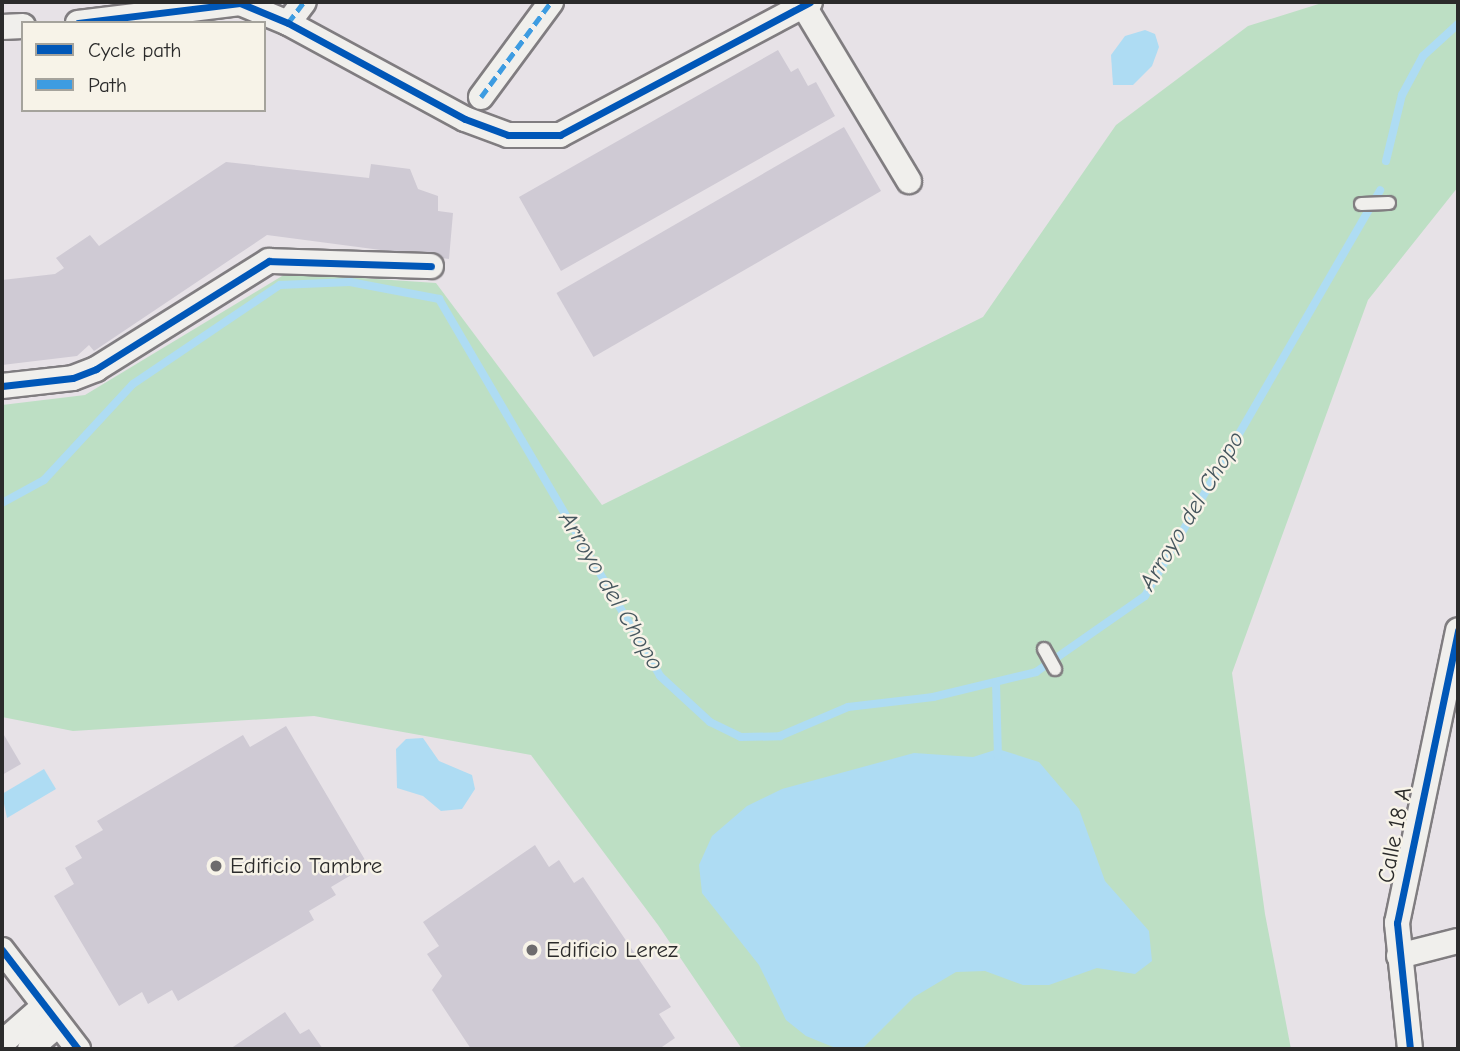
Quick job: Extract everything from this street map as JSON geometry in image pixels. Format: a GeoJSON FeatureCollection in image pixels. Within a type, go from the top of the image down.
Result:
{"type":"FeatureCollection","features":[{"type":"Feature","properties":{"kind":"street"},"geometry":{"type":"LineString","coordinates":[[79,21],[80,2]]}},
{"type":"Feature","properties":{"kind":"street"},"geometry":{"type":"LineString","coordinates":[[288,23],[304,2]]}},
{"type":"Feature","properties":{"kind":"street"},"geometry":{"type":"LineString","coordinates":[[481,97],[551,2]]}},
{"type":"Feature","properties":{"kind":"street"},"geometry":{"type":"LineString","coordinates":[[96,21],[240,4],[288,23],[465,119],[508,135],[560,135],[808,5],[909,181]]}},
{"type":"Feature","properties":{"kind":"street"},"geometry":{"type":"LineString","coordinates":[[2,27],[21,26]]}},
{"type":"Feature","properties":{"kind":"street"},"geometry":{"type":"LineString","coordinates":[[2,386],[73,378],[96,369],[269,261],[431,266]]}},
{"type":"Feature","properties":{"kind":"street","name":"Calle 18 A"},"geometry":{"type":"LineString","coordinates":[[1410,1049],[1397,923],[1458,630]]}},
{"type":"Feature","properties":{"kind":"street"},"geometry":{"type":"LineString","coordinates":[[1399,956],[1458,941]]}},
{"type":"Feature","properties":{"kind":"street"},"geometry":{"type":"LineString","coordinates":[[2,950],[78,1049]]}},
{"type":"Feature","properties":{"kind":"street"},"geometry":{"type":"LineString","coordinates":[[2,1044],[51,1015]]}},
{"type":"Feature","properties":{"kind":"street"},"geometry":{"type":"LineString","coordinates":[[30,1049],[51,1015]]}},
{"type":"Feature","properties":{"kind":"lane"},"geometry":{"type":"LineString","coordinates":[[1362,204],[1389,202]]}},
{"type":"Feature","properties":{"kind":"lane"},"geometry":{"type":"LineString","coordinates":[[1044,649],[1055,669]]}},
{"type":"Feature","properties":{"kind":"green space"},"geometry":{"type":"Polygon","coordinates":[[[1325,2],[1458,2],[1458,187],[1368,300],[1232,673],[1265,914],[1291,1049],[742,1049],[658,925],[531,755],[314,716],[73,731],[2,717],[2,405],[85,395],[287,273],[436,283],[602,505],[983,317],[1116,125],[1248,26],[1325,2]]]}},
{"type":"Feature","properties":{"kind":"water"},"geometry":{"type":"Polygon","coordinates":[[[1145,30],[1155,34],[1159,47],[1152,66],[1133,85],[1113,85],[1111,55],[1125,36],[1145,30]]]}},
{"type":"Feature","properties":{"kind":"water"},"geometry":{"type":"Polygon","coordinates":[[[423,738],[439,761],[472,775],[475,789],[462,809],[441,811],[423,796],[397,788],[396,749],[406,739],[423,738]]]}},
{"type":"Feature","properties":{"kind":"water"},"geometry":{"type":"Polygon","coordinates":[[[998,749],[1039,762],[1079,809],[1105,881],[1149,931],[1152,961],[1135,974],[1097,968],[1049,985],[1023,985],[985,971],[956,972],[914,997],[864,1047],[838,1049],[806,1036],[786,1020],[759,965],[702,893],[699,865],[712,836],[747,806],[782,789],[914,753],[973,757],[998,749]]]}},
{"type":"Feature","properties":{"kind":"water"},"geometry":{"type":"Polygon","coordinates":[[[44,769],[56,789],[7,818],[2,794],[44,769]]]}},
{"type":"Feature","properties":{"kind":"building"},"geometry":{"type":"Polygon","coordinates":[[[778,50],[791,72],[798,68],[808,86],[816,82],[835,116],[561,271],[519,197],[778,50]]]}},
{"type":"Feature","properties":{"kind":"building"},"geometry":{"type":"Polygon","coordinates":[[[844,127],[881,191],[593,357],[556,293],[844,127]]]}},
{"type":"Feature","properties":{"kind":"building"},"geometry":{"type":"Polygon","coordinates":[[[226,162],[369,178],[371,164],[410,169],[418,189],[438,196],[438,211],[453,213],[449,259],[267,235],[94,351],[89,345],[77,356],[2,365],[2,280],[55,274],[64,268],[56,258],[90,235],[99,246],[226,162]]]}},
{"type":"Feature","properties":{"kind":"building","name":"Edificio Tambre"},"geometry":{"type":"Polygon","coordinates":[[[286,726],[368,865],[331,887],[336,895],[309,911],[314,920],[178,1001],[172,990],[148,1004],[142,992],[119,1006],[54,896],[74,884],[65,868],[82,858],[75,846],[103,830],[97,821],[243,735],[250,747],[286,726]]]}},
{"type":"Feature","properties":{"kind":"building"},"geometry":{"type":"Polygon","coordinates":[[[4,735],[21,764],[2,775],[2,736],[4,735]]]}},
{"type":"Feature","properties":{"kind":"building","name":"Edificio Lerez"},"geometry":{"type":"Polygon","coordinates":[[[535,845],[549,867],[559,860],[574,883],[583,877],[671,1007],[659,1014],[675,1038],[659,1049],[471,1049],[432,990],[442,976],[427,954],[439,946],[423,922],[535,845]]]}},
{"type":"Feature","properties":{"kind":"building"},"geometry":{"type":"Polygon","coordinates":[[[285,1012],[300,1034],[309,1029],[323,1049],[230,1049],[285,1012]]]}},
{"type":"Feature","properties":{"kind":"waterway","name":"Arroyo del Chopo"},"geometry":{"type":"LineString","coordinates":[[1386,161],[1402,95],[1423,56],[1458,24]]}},
{"type":"Feature","properties":{"kind":"waterway","name":"Arroyo del Chopo"},"geometry":{"type":"LineString","coordinates":[[2,503],[44,480],[133,384],[280,285],[350,282],[439,299],[660,676],[710,722],[741,737],[780,736],[848,707],[933,697],[1036,672],[1145,596],[1380,190]]}},
{"type":"Feature","properties":{"kind":"waterway"},"geometry":{"type":"LineString","coordinates":[[996,682],[998,756]]}},
{"type":"Feature","properties":{"kind":"marked path"},"geometry":{"type":"LineString","coordinates":[[288,23],[304,2]]}},
{"type":"Feature","properties":{"kind":"marked path"},"geometry":{"type":"LineString","coordinates":[[481,97],[551,2]]}},
{"type":"Feature","properties":{"kind":"cycle path"},"geometry":{"type":"LineString","coordinates":[[94,21],[240,3],[288,23],[465,119],[508,135],[560,135],[810,2]]}},
{"type":"Feature","properties":{"kind":"cycle path"},"geometry":{"type":"LineString","coordinates":[[2,386],[73,378],[96,369],[269,261],[431,266]]}},
{"type":"Feature","properties":{"kind":"cycle path"},"geometry":{"type":"LineString","coordinates":[[1410,1049],[1397,923],[1458,630]]}},
{"type":"Feature","properties":{"kind":"cycle path"},"geometry":{"type":"LineString","coordinates":[[2,950],[78,1049]]}},
{"type":"Feature","properties":{"kind":"place","name":"Edificio Tambre"},"geometry":{"type":"Point","coordinates":[216,866]}},
{"type":"Feature","properties":{"kind":"place","name":"Edificio Lerez"},"geometry":{"type":"Point","coordinates":[532,950]}}]}
